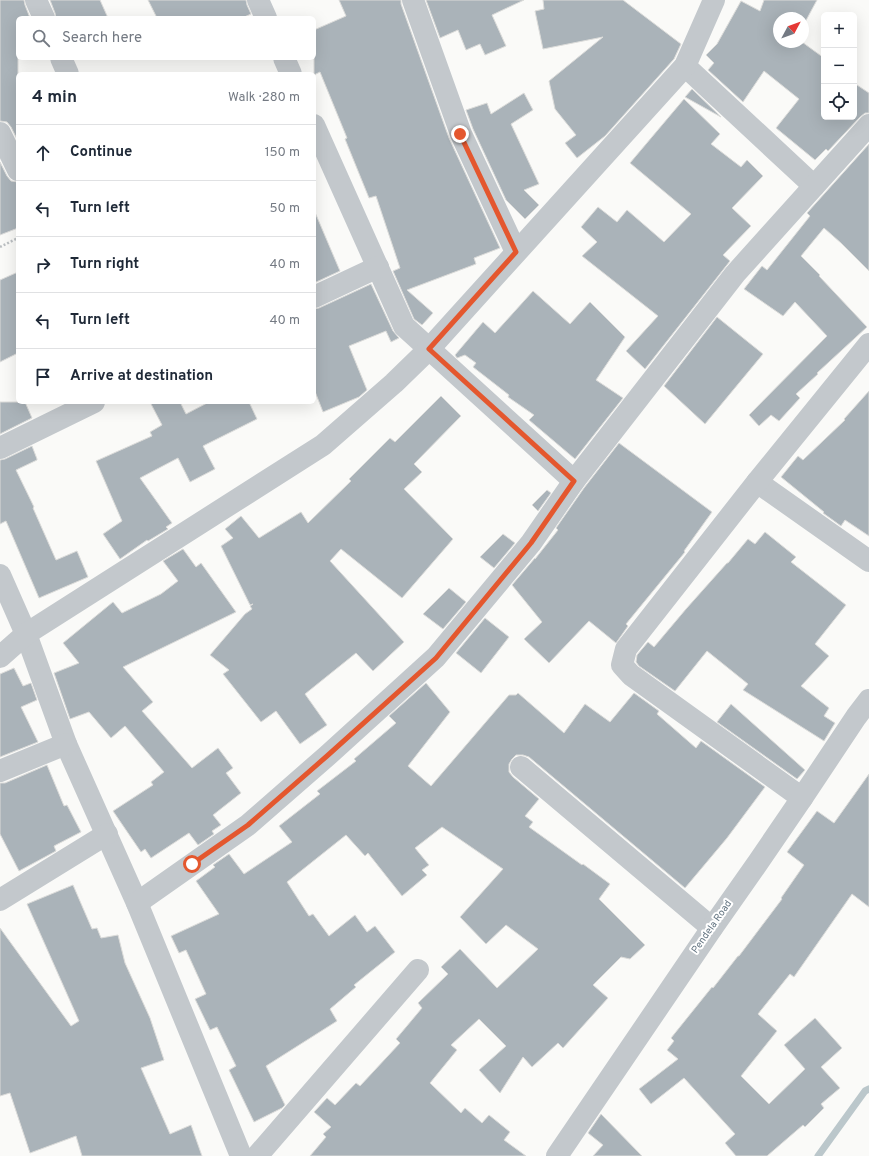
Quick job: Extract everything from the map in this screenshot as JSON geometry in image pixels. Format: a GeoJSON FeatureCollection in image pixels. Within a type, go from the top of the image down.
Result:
{"type":"FeatureCollection","features":[{"type":"Feature","properties":{"kind":"street"},"geometry":{"type":"LineString","coordinates":[[36,0],[43,16]]}},
{"type":"Feature","properties":{"kind":"street"},"geometry":{"type":"LineString","coordinates":[[412,0],[460,134],[516,252]]}},
{"type":"Feature","properties":{"kind":"street"},"geometry":{"type":"LineString","coordinates":[[0,657],[26,634],[323,445],[394,383],[429,349],[685,66],[714,0]]}},
{"type":"Feature","properties":{"kind":"street"},"geometry":{"type":"LineString","coordinates":[[62,60],[67,72]]}},
{"type":"Feature","properties":{"kind":"street"},"geometry":{"type":"LineString","coordinates":[[285,60],[290,72]]}},
{"type":"Feature","properties":{"kind":"street"},"geometry":{"type":"LineString","coordinates":[[685,66],[814,186]]}},
{"type":"Feature","properties":{"kind":"street"},"geometry":{"type":"LineString","coordinates":[[137,903],[248,825],[436,658],[531,543],[574,481],[735,274],[869,125]]}},
{"type":"Feature","properties":{"kind":"street"},"geometry":{"type":"LineString","coordinates":[[316,129],[404,326],[574,481]]}},
{"type":"Feature","properties":{"kind":"street"},"geometry":{"type":"LineString","coordinates":[[0,133],[16,166]]}},
{"type":"Feature","properties":{"kind":"street"},"geometry":{"type":"LineString","coordinates":[[316,296],[378,266]]}},
{"type":"Feature","properties":{"kind":"street"},"geometry":{"type":"LineString","coordinates":[[802,798],[631,675],[622,665],[626,649],[757,482],[869,344]]}},
{"type":"Feature","properties":{"kind":"street"},"geometry":{"type":"LineString","coordinates":[[0,448],[90,404]]}},
{"type":"Feature","properties":{"kind":"street"},"geometry":{"type":"LineString","coordinates":[[757,482],[869,561]]}},
{"type":"Feature","properties":{"kind":"street"},"geometry":{"type":"LineString","coordinates":[[0,575],[26,634],[66,744],[137,903],[241,1156]]}},
{"type":"Feature","properties":{"kind":"street","name":"Pendela Road"},"geometry":{"type":"LineString","coordinates":[[557,1156],[869,700]]}},
{"type":"Feature","properties":{"kind":"street"},"geometry":{"type":"LineString","coordinates":[[0,771],[66,744]]}},
{"type":"Feature","properties":{"kind":"street"},"geometry":{"type":"LineString","coordinates":[[521,767],[712,928]]}},
{"type":"Feature","properties":{"kind":"street"},"geometry":{"type":"LineString","coordinates":[[0,900],[107,834]]}},
{"type":"Feature","properties":{"kind":"street"},"geometry":{"type":"LineString","coordinates":[[256,1156],[418,970]]}},
{"type":"Feature","properties":{"kind":"path"},"geometry":{"type":"LineString","coordinates":[[0,247],[16,239]]}},
{"type":"Feature","properties":{"kind":"building"},"geometry":{"type":"Polygon","coordinates":[[[0,0],[24,0],[29,16],[16,16],[16,60],[18,60],[18,72],[16,72],[16,137],[7,122],[0,121],[0,0]]]}},
{"type":"Feature","properties":{"kind":"building"},"geometry":{"type":"Polygon","coordinates":[[[50,0],[100,0],[107,16],[56,16],[50,0]]]}},
{"type":"Feature","properties":{"kind":"building"},"geometry":{"type":"Polygon","coordinates":[[[148,0],[246,0],[251,14],[246,16],[156,16],[148,0]]]}},
{"type":"Feature","properties":{"kind":"building"},"geometry":{"type":"Polygon","coordinates":[[[339,0],[401,0],[401,4],[449,138],[500,248],[474,258],[476,264],[407,290],[433,313],[422,325],[414,319],[393,271],[400,268],[376,196],[369,198],[345,139],[347,138],[320,72],[316,74],[316,72],[314,72],[314,60],[316,60],[316,29],[346,16],[339,0]]]}},
{"type":"Feature","properties":{"kind":"building"},"geometry":{"type":"Polygon","coordinates":[[[426,0],[524,0],[492,15],[506,46],[485,55],[480,44],[466,50],[458,30],[440,38],[426,0]]]}},
{"type":"Feature","properties":{"kind":"building"},"geometry":{"type":"Polygon","coordinates":[[[543,0],[623,0],[681,44],[674,59],[605,136],[577,158],[565,143],[576,135],[555,109],[549,81],[603,37],[543,49],[535,11],[544,9],[543,0]]]}},
{"type":"Feature","properties":{"kind":"building"},"geometry":{"type":"Polygon","coordinates":[[[764,0],[817,0],[809,15],[809,12],[773,12],[773,48],[809,47],[821,56],[821,120],[857,120],[857,85],[869,93],[869,113],[865,113],[860,117],[828,151],[826,149],[815,160],[776,128],[799,99],[764,71],[743,102],[708,70],[714,63],[706,55],[717,44],[741,1],[760,11],[764,0]]]}},
{"type":"Feature","properties":{"kind":"building"},"geometry":{"type":"Polygon","coordinates":[[[692,89],[721,117],[685,97],[692,89]]]}},
{"type":"Feature","properties":{"kind":"building"},"geometry":{"type":"Polygon","coordinates":[[[524,93],[533,110],[511,124],[539,184],[524,190],[539,205],[525,219],[506,200],[473,129],[466,110],[487,103],[491,114],[524,93]]]}},
{"type":"Feature","properties":{"kind":"building"},"geometry":{"type":"Polygon","coordinates":[[[684,99],[720,134],[711,144],[741,167],[747,160],[763,176],[732,208],[751,226],[723,255],[730,261],[645,369],[626,351],[658,316],[582,256],[597,242],[581,227],[598,207],[617,222],[627,210],[664,242],[691,214],[630,163],[684,99]]]}},
{"type":"Feature","properties":{"kind":"building"},"geometry":{"type":"Polygon","coordinates":[[[869,144],[869,271],[824,228],[801,256],[867,327],[796,394],[800,398],[779,421],[771,415],[759,426],[749,415],[827,336],[795,302],[783,316],[744,289],[762,266],[767,270],[810,216],[807,213],[869,144]]]}},
{"type":"Feature","properties":{"kind":"building"},"geometry":{"type":"Polygon","coordinates":[[[0,162],[11,181],[16,182],[16,229],[0,235],[0,162]]]}},
{"type":"Feature","properties":{"kind":"building"},"geometry":{"type":"Polygon","coordinates":[[[316,215],[340,271],[316,282],[316,215]]]}},
{"type":"Feature","properties":{"kind":"building"},"geometry":{"type":"Polygon","coordinates":[[[16,273],[16,354],[0,362],[0,280],[16,273]]]}},
{"type":"Feature","properties":{"kind":"building"},"geometry":{"type":"Polygon","coordinates":[[[371,284],[393,331],[399,338],[391,342],[386,331],[349,346],[367,390],[359,397],[323,412],[316,394],[316,309],[371,284]]]}},
{"type":"Feature","properties":{"kind":"building"},"geometry":{"type":"Polygon","coordinates":[[[533,291],[570,324],[590,302],[625,337],[596,380],[623,398],[575,459],[529,420],[534,415],[508,397],[509,395],[473,367],[476,363],[465,355],[457,358],[455,355],[483,322],[495,333],[533,291]]]}},
{"type":"Feature","properties":{"kind":"building"},"geometry":{"type":"Polygon","coordinates":[[[717,317],[763,354],[705,424],[664,386],[717,317]]]}},
{"type":"Feature","properties":{"kind":"building"},"geometry":{"type":"Polygon","coordinates":[[[869,391],[869,536],[845,520],[841,526],[823,513],[824,512],[781,477],[798,456],[803,460],[845,420],[844,419],[869,391]]]}},
{"type":"Feature","properties":{"kind":"building"},"geometry":{"type":"Polygon","coordinates":[[[441,396],[461,416],[414,464],[422,472],[404,489],[453,539],[402,598],[341,549],[330,561],[404,642],[373,671],[356,653],[305,694],[327,725],[300,744],[276,711],[261,722],[223,674],[229,670],[210,655],[245,614],[252,609],[250,606],[253,604],[250,605],[221,546],[233,538],[225,529],[241,516],[259,538],[301,512],[308,523],[351,481],[349,479],[390,438],[395,442],[441,396]]]}},
{"type":"Feature","properties":{"kind":"building"},"geometry":{"type":"Polygon","coordinates":[[[0,402],[16,402],[16,404],[26,404],[32,418],[0,434],[0,402]]]}},
{"type":"Feature","properties":{"kind":"building"},"geometry":{"type":"Polygon","coordinates":[[[151,404],[181,404],[186,414],[205,404],[250,404],[257,419],[203,446],[215,469],[190,482],[178,458],[140,478],[172,523],[166,527],[168,529],[148,541],[147,540],[120,559],[103,534],[122,521],[96,461],[152,436],[150,432],[162,425],[151,404]]]}},
{"type":"Feature","properties":{"kind":"building"},"geometry":{"type":"Polygon","coordinates":[[[619,443],[712,512],[684,551],[685,552],[626,624],[628,626],[616,643],[589,621],[549,663],[524,639],[542,622],[512,585],[558,530],[556,528],[584,488],[619,443]]]}},
{"type":"Feature","properties":{"kind":"building"},"geometry":{"type":"Polygon","coordinates":[[[32,446],[37,460],[16,470],[34,507],[33,508],[56,560],[77,551],[88,577],[39,598],[6,521],[0,524],[0,460],[32,446]]]}},
{"type":"Feature","properties":{"kind":"building"},"geometry":{"type":"Polygon","coordinates":[[[547,490],[551,493],[538,511],[532,505],[547,490]]]}},
{"type":"Feature","properties":{"kind":"building"},"geometry":{"type":"Polygon","coordinates":[[[765,532],[796,557],[791,562],[846,605],[815,644],[829,656],[801,686],[829,708],[824,716],[835,723],[824,741],[743,690],[748,684],[707,651],[675,691],[639,666],[636,662],[637,655],[648,642],[654,647],[748,539],[755,544],[765,532]]]}},
{"type":"Feature","properties":{"kind":"building"},"geometry":{"type":"Polygon","coordinates":[[[503,534],[515,543],[494,568],[480,557],[503,534]]]}},
{"type":"Feature","properties":{"kind":"building"},"geometry":{"type":"Polygon","coordinates":[[[183,549],[196,567],[201,563],[236,612],[123,667],[153,702],[142,711],[192,768],[218,748],[233,768],[226,773],[241,793],[213,815],[221,825],[212,831],[214,834],[198,845],[189,833],[151,858],[145,849],[141,852],[113,811],[153,785],[151,782],[164,772],[125,726],[111,738],[89,712],[70,719],[54,673],[79,663],[63,643],[113,602],[122,613],[161,594],[178,581],[163,561],[183,549]]]}},
{"type":"Feature","properties":{"kind":"building"},"geometry":{"type":"Polygon","coordinates":[[[449,588],[466,602],[443,629],[423,614],[449,588]]]}},
{"type":"Feature","properties":{"kind":"building"},"geometry":{"type":"Polygon","coordinates":[[[485,618],[509,637],[481,673],[456,653],[485,618]]]}},
{"type":"Feature","properties":{"kind":"building"},"geometry":{"type":"Polygon","coordinates":[[[14,668],[23,686],[31,683],[37,700],[21,707],[38,742],[0,757],[0,674],[14,668]]]}},
{"type":"Feature","properties":{"kind":"building"},"geometry":{"type":"Polygon","coordinates":[[[426,683],[450,712],[408,766],[431,786],[509,695],[516,695],[518,693],[564,733],[585,704],[610,722],[634,693],[659,711],[657,714],[696,748],[701,741],[765,787],[727,838],[685,888],[529,757],[516,755],[509,764],[509,772],[539,799],[525,816],[533,822],[529,827],[610,884],[599,899],[645,945],[630,959],[621,957],[593,985],[608,998],[563,1048],[558,1043],[532,1067],[523,1057],[500,1093],[479,1070],[506,1046],[479,1019],[451,1045],[457,1050],[430,1083],[461,1113],[465,1108],[482,1123],[489,1115],[510,1132],[504,1140],[526,1156],[310,1156],[326,1137],[323,1134],[331,1127],[314,1112],[327,1098],[335,1105],[356,1083],[360,1086],[400,1043],[396,1039],[422,1008],[418,1003],[448,974],[441,967],[460,949],[497,988],[538,949],[506,925],[486,944],[460,917],[503,869],[442,827],[415,848],[429,865],[422,870],[427,875],[402,896],[368,853],[365,856],[346,835],[287,882],[309,916],[313,914],[329,936],[355,915],[367,932],[375,926],[395,952],[354,985],[356,987],[330,1009],[337,1021],[266,1066],[285,1105],[254,1122],[229,1070],[236,1066],[217,1027],[210,1030],[195,999],[206,994],[186,950],[179,953],[171,936],[219,914],[196,881],[215,867],[213,865],[229,854],[244,874],[292,842],[279,826],[320,794],[317,791],[356,761],[354,759],[396,723],[389,716],[426,683]]]}},
{"type":"Feature","properties":{"kind":"building"},"geometry":{"type":"Polygon","coordinates":[[[731,704],[805,770],[797,779],[717,722],[731,704]]]}},
{"type":"Feature","properties":{"kind":"building"},"geometry":{"type":"Polygon","coordinates":[[[47,765],[64,806],[67,805],[81,832],[54,846],[56,851],[19,871],[0,834],[0,783],[5,783],[47,765]]]}},
{"type":"Feature","properties":{"kind":"building"},"geometry":{"type":"Polygon","coordinates":[[[869,774],[869,907],[852,894],[794,977],[790,974],[758,1014],[777,1031],[741,1076],[769,1104],[805,1069],[784,1045],[815,1018],[842,1048],[821,1067],[840,1088],[821,1104],[824,1108],[805,1127],[803,1125],[767,1156],[736,1156],[725,1143],[735,1134],[684,1078],[651,1104],[639,1089],[678,1059],[667,1050],[674,1041],[671,1038],[739,956],[782,899],[781,898],[804,865],[787,852],[817,811],[834,823],[869,774]]]}},
{"type":"Feature","properties":{"kind":"building"},"geometry":{"type":"Polygon","coordinates":[[[73,885],[92,929],[97,928],[101,938],[118,935],[125,963],[150,1018],[164,1060],[141,1068],[170,1134],[191,1125],[202,1156],[82,1156],[76,1136],[30,1153],[10,1093],[0,1096],[0,928],[71,1026],[79,1021],[27,904],[73,885]]]}},
{"type":"Feature","properties":{"kind":"building"},"geometry":{"type":"Polygon","coordinates":[[[601,1114],[642,1156],[593,1156],[603,1145],[588,1133],[601,1114]]]}},
{"type":"Feature","properties":{"kind":"waterway"},"geometry":{"type":"LineString","coordinates":[[818,1156],[865,1091],[869,1089]]}},
{"type":"Feature","properties":{"kind":"route"},"geometry":{"type":"LineString","coordinates":[[192,864],[248,825],[436,658],[531,543],[574,481],[429,349],[516,252],[460,134]]}}]}
